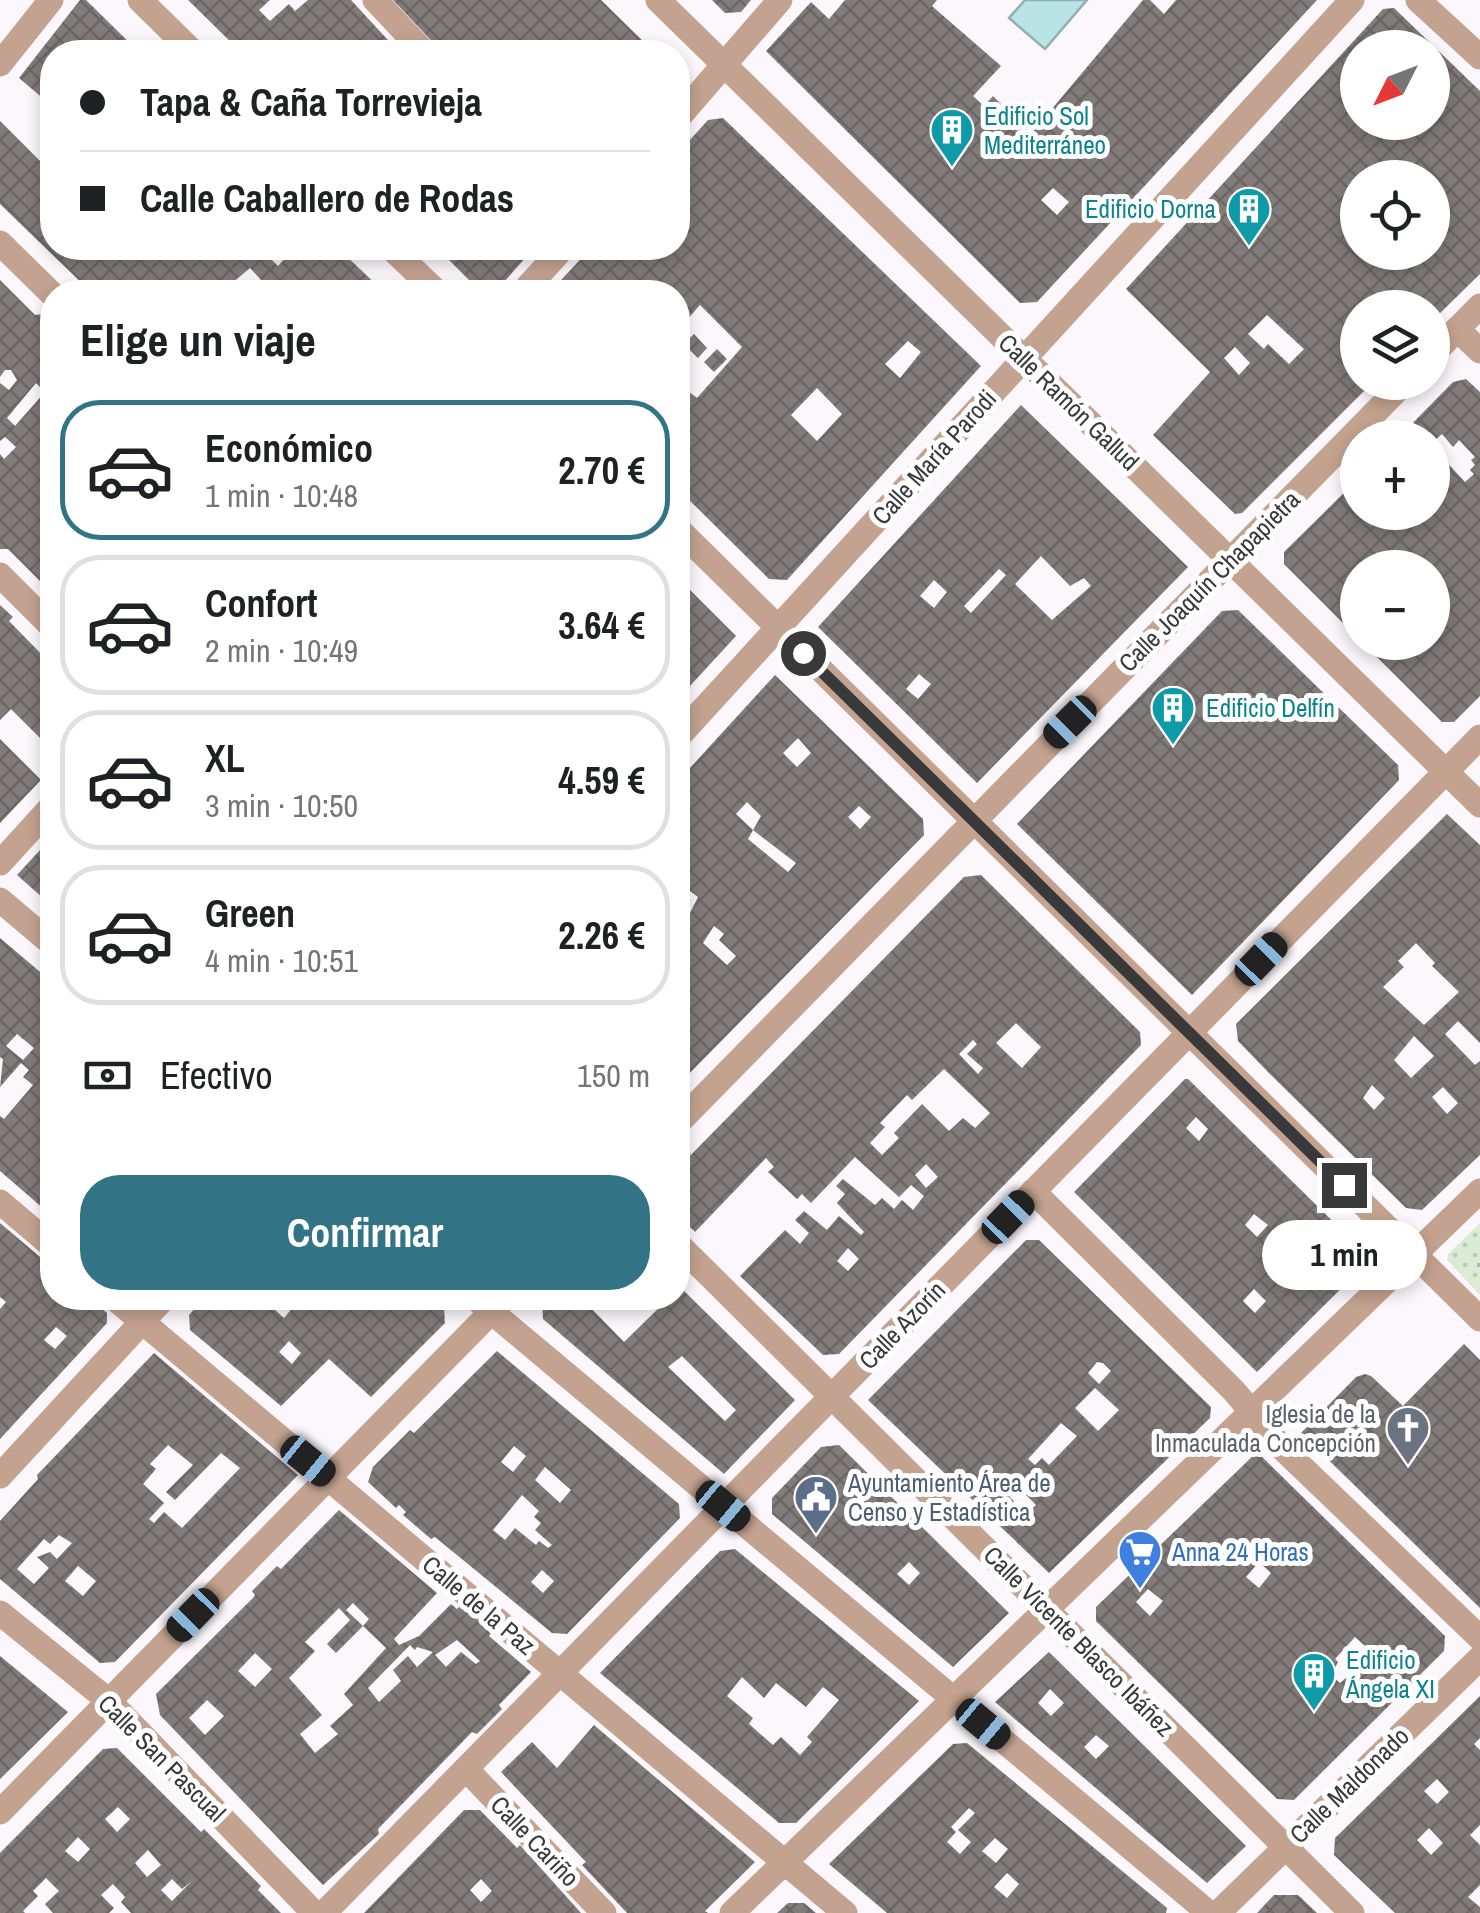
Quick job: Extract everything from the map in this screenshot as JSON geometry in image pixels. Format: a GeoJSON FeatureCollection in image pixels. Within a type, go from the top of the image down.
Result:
{"type":"FeatureCollection","features":[{"type":"Feature","properties":{"kind":"street"},"geometry":{"type":"LineString","coordinates":[[0,64],[51,0]]}},
{"type":"Feature","properties":{"kind":"street"},"geometry":{"type":"LineString","coordinates":[[140,0],[181,40]]}},
{"type":"Feature","properties":{"kind":"street"},"geometry":{"type":"LineString","coordinates":[[375,0],[413,40]]}},
{"type":"Feature","properties":{"kind":"street","name":"Calle Ramón Gallud"},"geometry":{"type":"LineString","coordinates":[[658,0],[1480,805]]}},
{"type":"Feature","properties":{"kind":"street"},"geometry":{"type":"LineString","coordinates":[[690,104],[780,0]]}},
{"type":"Feature","properties":{"kind":"street","name":"Calle María Parodi"},"geometry":{"type":"LineString","coordinates":[[690,724],[1352,0]]}},
{"type":"Feature","properties":{"kind":"street"},"geometry":{"type":"LineString","coordinates":[[1418,0],[1480,57]]}},
{"type":"Feature","properties":{"kind":"street"},"geometry":{"type":"LineString","coordinates":[[0,243],[40,282]]}},
{"type":"Feature","properties":{"kind":"street"},"geometry":{"type":"LineString","coordinates":[[404,260],[424,280]]}},
{"type":"Feature","properties":{"kind":"street"},"geometry":{"type":"LineString","coordinates":[[534,280],[551,260]]}},
{"type":"Feature","properties":{"kind":"street"},"geometry":{"type":"LineString","coordinates":[[1450,336],[1480,306]]}},
{"type":"Feature","properties":{"kind":"street"},"geometry":{"type":"LineString","coordinates":[[1457,329],[1480,351]]}},
{"type":"Feature","properties":{"kind":"street","name":"Calle Joaquín Chapapietra"},"geometry":{"type":"LineString","coordinates":[[690,1112],[1387,400]]}},
{"type":"Feature","properties":{"kind":"street"},"geometry":{"type":"LineString","coordinates":[[690,541],[1480,1319]]}},
{"type":"Feature","properties":{"kind":"street"},"geometry":{"type":"LineString","coordinates":[[0,575],[40,615]]}},
{"type":"Feature","properties":{"kind":"street","name":"Calle Azorín"},"geometry":{"type":"LineString","coordinates":[[324,1913],[1480,737]]}},
{"type":"Feature","properties":{"kind":"street"},"geometry":{"type":"LineString","coordinates":[[0,862],[40,819]]}},
{"type":"Feature","properties":{"kind":"street"},"geometry":{"type":"LineString","coordinates":[[0,900],[40,934]]}},
{"type":"Feature","properties":{"kind":"street"},"geometry":{"type":"LineString","coordinates":[[1033,1191],[1252,1412],[1284,1450],[1480,1638]]}},
{"type":"Feature","properties":{"kind":"street"},"geometry":{"type":"LineString","coordinates":[[732,1913],[1480,1191]]}},
{"type":"Feature","properties":{"kind":"street"},"geometry":{"type":"LineString","coordinates":[[0,1202],[40,1236]]}},
{"type":"Feature","properties":{"kind":"street","name":"Calle Vicente Blasco Ibáñez"},"geometry":{"type":"LineString","coordinates":[[690,1256],[1352,1913]]}},
{"type":"Feature","properties":{"kind":"street","name":"Calle de la Paz"},"geometry":{"type":"LineString","coordinates":[[129,1310],[845,1913]]}},
{"type":"Feature","properties":{"kind":"street"},"geometry":{"type":"LineString","coordinates":[[0,1476],[153,1310]]}},
{"type":"Feature","properties":{"kind":"street"},"geometry":{"type":"LineString","coordinates":[[0,1812],[328,1478],[483,1310]]}},
{"type":"Feature","properties":{"kind":"street"},"geometry":{"type":"LineString","coordinates":[[499,1310],[723,1506],[1209,1913]]}},
{"type":"Feature","properties":{"kind":"street","name":"Calle San Pascual"},"geometry":{"type":"LineString","coordinates":[[0,1613],[109,1701],[314,1913]]}},
{"type":"Feature","properties":{"kind":"street","name":"Calle Maldonado"},"geometry":{"type":"LineString","coordinates":[[1218,1913],[1480,1658]]}},
{"type":"Feature","properties":{"kind":"street","name":"Calle Cariño"},"geometry":{"type":"LineString","coordinates":[[466,1769],[604,1913]]}},
{"type":"Feature","properties":{"kind":"green space"},"geometry":{"type":"Polygon","coordinates":[[[1480,1223],[1480,1295],[1447,1260],[1448,1254],[1480,1223]]]}},
{"type":"Feature","properties":{"kind":"water"},"geometry":{"type":"Polygon","coordinates":[[[1025,0],[1087,0],[1045,49],[1009,18],[1025,0]]]}},
{"type":"Feature","properties":{"kind":"building"},"geometry":{"type":"Polygon","coordinates":[[[80,0],[86,0],[127,40],[49,40],[80,0]]]}},
{"type":"Feature","properties":{"kind":"building"},"geometry":{"type":"Polygon","coordinates":[[[188,0],[270,0],[259,10],[270,21],[289,4],[295,11],[308,0],[351,0],[388,40],[229,40],[188,0]]]}},
{"type":"Feature","properties":{"kind":"building"},"geometry":{"type":"Polygon","coordinates":[[[393,0],[601,0],[642,40],[431,40],[393,0]]]}},
{"type":"Feature","properties":{"kind":"building"},"geometry":{"type":"Polygon","coordinates":[[[712,0],[751,0],[741,12],[725,13],[712,0]]]}},
{"type":"Feature","properties":{"kind":"building"},"geometry":{"type":"Polygon","coordinates":[[[845,0],[937,0],[932,6],[1001,66],[973,96],[984,106],[993,96],[1031,134],[1143,0],[1150,0],[1164,14],[1176,0],[1317,0],[1037,302],[1020,303],[766,51],[811,2],[829,19],[845,0]],[[1053,188],[1041,200],[1057,215],[1069,202],[1053,188]]]}},
{"type":"Feature","properties":{"kind":"building"},"geometry":{"type":"Polygon","coordinates":[[[1394,8],[1417,30],[1364,30],[1383,9],[1394,8]]]}},
{"type":"Feature","properties":{"kind":"building"},"geometry":{"type":"Polygon","coordinates":[[[40,51],[40,96],[19,78],[40,51]]]}},
{"type":"Feature","properties":{"kind":"building"},"geometry":{"type":"Polygon","coordinates":[[[1340,56],[1340,140],[1450,140],[1450,62],[1480,91],[1480,274],[1450,303],[1450,290],[1340,290],[1340,400],[1355,400],[1242,513],[1235,514],[1153,435],[1210,372],[1126,289],[1340,56]],[[1267,315],[1248,334],[1264,349],[1268,344],[1289,364],[1304,349],[1267,315]],[[1235,347],[1224,358],[1239,375],[1250,363],[1235,347]]]}},
{"type":"Feature","properties":{"kind":"building"},"geometry":{"type":"Polygon","coordinates":[[[723,118],[981,366],[787,580],[769,579],[690,501],[690,393],[697,398],[742,347],[700,305],[690,316],[690,280],[561,280],[580,260],[690,260],[690,140],[708,120],[723,118]],[[908,341],[885,364],[900,378],[921,352],[908,341]],[[817,388],[791,415],[817,441],[842,414],[817,388]]]}},
{"type":"Feature","properties":{"kind":"building"},"geometry":{"type":"Polygon","coordinates":[[[0,121],[40,161],[40,243],[0,204],[0,121]]]}},
{"type":"Feature","properties":{"kind":"building"},"geometry":{"type":"Polygon","coordinates":[[[58,260],[272,260],[278,266],[283,260],[351,260],[371,280],[261,280],[250,268],[236,280],[79,280],[58,260]]]}},
{"type":"Feature","properties":{"kind":"building"},"geometry":{"type":"Polygon","coordinates":[[[449,260],[523,260],[506,280],[469,280],[449,260]]]}},
{"type":"Feature","properties":{"kind":"building"},"geometry":{"type":"Polygon","coordinates":[[[0,280],[35,315],[40,314],[40,387],[36,383],[7,418],[15,426],[40,398],[40,581],[8,549],[0,549],[0,454],[4,459],[16,447],[5,437],[0,441],[0,383],[9,390],[17,380],[11,370],[5,370],[0,377],[0,280]]]}},
{"type":"Feature","properties":{"kind":"building"},"geometry":{"type":"Polygon","coordinates":[[[694,334],[707,348],[698,358],[690,350],[694,334]]]}},
{"type":"Feature","properties":{"kind":"building"},"geometry":{"type":"Polygon","coordinates":[[[717,349],[727,359],[714,372],[704,362],[717,349]]]}},
{"type":"Feature","properties":{"kind":"building"},"geometry":{"type":"Polygon","coordinates":[[[1466,379],[1480,392],[1480,696],[1454,722],[1442,722],[1380,660],[1450,660],[1450,550],[1340,550],[1340,620],[1284,564],[1284,552],[1340,497],[1340,530],[1450,530],[1450,466],[1465,482],[1474,474],[1470,470],[1475,457],[1459,440],[1453,447],[1450,443],[1450,420],[1416,420],[1435,400],[1450,400],[1450,385],[1466,379]]]}},
{"type":"Feature","properties":{"kind":"building"},"geometry":{"type":"Polygon","coordinates":[[[1021,405],[1188,567],[977,783],[818,627],[1021,405]],[[1041,556],[1015,584],[1052,620],[1091,586],[1084,578],[1070,586],[1041,556]],[[999,569],[964,606],[971,613],[1006,575],[999,569]],[[934,580],[920,596],[934,608],[947,592],[934,580]],[[919,674],[906,689],[918,699],[931,684],[919,674]]]}},
{"type":"Feature","properties":{"kind":"building"},"geometry":{"type":"Polygon","coordinates":[[[690,590],[736,636],[690,686],[690,590]]]}},
{"type":"Feature","properties":{"kind":"building"},"geometry":{"type":"Polygon","coordinates":[[[0,605],[13,617],[9,621],[40,653],[40,738],[11,709],[0,720],[0,605]]]}},
{"type":"Feature","properties":{"kind":"building"},"geometry":{"type":"Polygon","coordinates":[[[1238,610],[1398,765],[1399,780],[1192,995],[1017,824],[1222,611],[1238,610]]]}},
{"type":"Feature","properties":{"kind":"building"},"geometry":{"type":"Polygon","coordinates":[[[775,675],[923,819],[924,835],[690,1073],[690,913],[698,897],[690,891],[690,768],[775,675]],[[798,738],[783,753],[797,767],[811,753],[798,738]],[[747,802],[736,814],[753,830],[761,816],[747,802]],[[859,806],[848,817],[860,829],[871,817],[859,806]],[[753,830],[748,839],[788,872],[796,863],[753,830]],[[714,926],[703,943],[727,965],[736,956],[719,940],[724,934],[714,926]]]}},
{"type":"Feature","properties":{"kind":"building"},"geometry":{"type":"Polygon","coordinates":[[[0,739],[40,781],[0,823],[0,739]]]}},
{"type":"Feature","properties":{"kind":"building"},"geometry":{"type":"Polygon","coordinates":[[[1447,814],[1480,845],[1480,1043],[1458,1021],[1445,1034],[1475,1065],[1480,1061],[1480,1155],[1422,1210],[1406,1208],[1267,1071],[1238,1041],[1236,1024],[1447,814]],[[1416,943],[1398,961],[1404,967],[1383,987],[1424,1025],[1459,992],[1432,966],[1435,963],[1416,943]],[[1414,1036],[1394,1060],[1411,1078],[1434,1056],[1414,1036]],[[1372,1085],[1363,1098],[1374,1110],[1385,1098],[1372,1085]],[[1443,1087],[1432,1097],[1447,1114],[1458,1103],[1443,1087]]]}},
{"type":"Feature","properties":{"kind":"building"},"geometry":{"type":"Polygon","coordinates":[[[40,850],[40,895],[17,875],[40,850]]]}},
{"type":"Feature","properties":{"kind":"building"},"geometry":{"type":"Polygon","coordinates":[[[981,875],[1140,1032],[1141,1045],[839,1354],[823,1355],[740,1276],[785,1230],[800,1244],[809,1233],[795,1220],[804,1211],[827,1230],[839,1216],[861,1235],[864,1232],[837,1203],[845,1194],[836,1186],[843,1179],[875,1205],[882,1198],[894,1209],[902,1200],[913,1210],[924,1196],[911,1185],[899,1197],[855,1157],[811,1203],[802,1194],[797,1199],[768,1172],[774,1167],[766,1158],[695,1232],[690,1227],[690,1156],[964,877],[981,875]],[[1016,1023],[996,1043],[1022,1068],[1041,1047],[1016,1023]],[[973,1040],[959,1054],[978,1074],[983,1068],[967,1054],[977,1044],[973,1040]],[[944,1069],[912,1100],[907,1095],[880,1123],[885,1127],[870,1143],[882,1155],[899,1138],[894,1133],[922,1104],[949,1131],[963,1118],[975,1128],[990,1113],[944,1069]],[[926,1164],[915,1175],[926,1188],[938,1177],[926,1164]],[[848,1248],[837,1261],[848,1271],[859,1259],[848,1248]]]}},
{"type":"Feature","properties":{"kind":"building"},"geometry":{"type":"Polygon","coordinates":[[[0,938],[40,972],[40,1206],[0,1171],[0,1116],[4,1119],[33,1085],[23,1077],[29,1070],[21,1063],[0,1087],[0,938]],[[17,1034],[6,1046],[23,1060],[34,1048],[17,1034]]]}},
{"type":"Feature","properties":{"kind":"building"},"geometry":{"type":"Polygon","coordinates":[[[1188,1079],[1365,1253],[1365,1265],[1257,1372],[1074,1192],[1188,1079]],[[1196,1117],[1186,1128],[1199,1141],[1208,1129],[1196,1117]],[[1254,1214],[1245,1225],[1257,1237],[1268,1225],[1254,1214]],[[1310,1253],[1298,1265],[1310,1276],[1321,1265],[1310,1253]],[[1254,1289],[1243,1301],[1255,1313],[1266,1301],[1254,1289]]]}},
{"type":"Feature","properties":{"kind":"building"},"geometry":{"type":"Polygon","coordinates":[[[0,1223],[40,1257],[40,1310],[103,1310],[107,1323],[0,1439],[0,1309],[6,1302],[0,1297],[0,1223]],[[56,1327],[44,1340],[55,1349],[67,1336],[56,1327]]]}},
{"type":"Feature","properties":{"kind":"building"},"geometry":{"type":"Polygon","coordinates":[[[1026,1240],[1039,1240],[1211,1407],[1210,1418],[1049,1573],[868,1400],[1026,1240]],[[1097,1362],[1088,1373],[1099,1384],[1111,1371],[1097,1362]],[[1095,1388],[1075,1408],[1098,1431],[1119,1410],[1095,1388]],[[1061,1423],[1028,1459],[1035,1465],[1042,1458],[1049,1465],[1077,1436],[1061,1423]],[[1010,1479],[1001,1488],[1014,1501],[1003,1513],[1015,1525],[1036,1505],[1010,1479]]]}},
{"type":"Feature","properties":{"kind":"building"},"geometry":{"type":"Polygon","coordinates":[[[690,1297],[795,1400],[724,1474],[543,1319],[542,1310],[593,1310],[624,1342],[657,1310],[690,1310],[690,1297]],[[682,1356],[668,1367],[725,1421],[736,1410],[682,1356]]]}},
{"type":"Feature","properties":{"kind":"building"},"geometry":{"type":"Polygon","coordinates":[[[194,1310],[275,1310],[284,1318],[291,1310],[444,1310],[445,1323],[371,1397],[329,1359],[281,1406],[190,1330],[189,1315],[194,1310]],[[289,1341],[279,1352],[292,1364],[301,1353],[289,1341]]]}},
{"type":"Feature","properties":{"kind":"building","name":"Iglesia de la Inmaculada Concepción"},"geometry":{"type":"Polygon","coordinates":[[[1464,1344],[1480,1360],[1480,1608],[1301,1433],[1356,1377],[1365,1374],[1403,1406],[1464,1344]]]}},
{"type":"Feature","properties":{"kind":"building"},"geometry":{"type":"Polygon","coordinates":[[[497,1351],[679,1504],[680,1518],[567,1634],[552,1633],[435,1537],[431,1539],[403,1515],[406,1512],[399,1505],[396,1508],[368,1482],[373,1467],[410,1430],[414,1433],[497,1351]],[[514,1446],[501,1462],[513,1472],[526,1456],[514,1446]],[[545,1467],[535,1480],[560,1503],[571,1490],[545,1467]],[[522,1495],[493,1530],[505,1540],[515,1528],[536,1545],[539,1541],[548,1548],[552,1545],[535,1530],[541,1523],[534,1517],[539,1511],[522,1495]],[[542,1570],[531,1582],[543,1593],[554,1581],[542,1570]]]}},
{"type":"Feature","properties":{"kind":"building"},"geometry":{"type":"Polygon","coordinates":[[[154,1353],[298,1475],[115,1662],[100,1663],[0,1579],[0,1521],[38,1479],[37,1475],[154,1353]],[[168,1445],[150,1464],[156,1469],[143,1484],[164,1503],[149,1519],[154,1523],[164,1512],[182,1528],[240,1468],[221,1453],[175,1500],[166,1492],[193,1465],[168,1445]],[[59,1535],[50,1544],[44,1539],[17,1569],[34,1584],[49,1568],[37,1557],[50,1552],[57,1559],[72,1543],[59,1535]],[[78,1566],[65,1581],[83,1596],[96,1581],[78,1566]]]}},
{"type":"Feature","properties":{"kind":"building"},"geometry":{"type":"Polygon","coordinates":[[[839,1445],[1009,1613],[953,1667],[772,1514],[772,1498],[821,1447],[839,1445]],[[909,1562],[897,1574],[909,1585],[920,1573],[909,1562]]]}},
{"type":"Feature","properties":{"kind":"building"},"geometry":{"type":"Polygon","coordinates":[[[1257,1452],[1445,1636],[1444,1651],[1294,1800],[1277,1799],[1096,1621],[1096,1607],[1257,1452]],[[1259,1562],[1246,1577],[1259,1588],[1271,1573],[1259,1562]],[[1148,1589],[1136,1602],[1150,1616],[1163,1601],[1148,1589]],[[1355,1637],[1335,1659],[1338,1662],[1331,1675],[1340,1683],[1374,1654],[1355,1637]]]}},
{"type":"Feature","properties":{"kind":"building"},"geometry":{"type":"Polygon","coordinates":[[[339,1510],[437,1593],[394,1639],[399,1645],[419,1636],[451,1604],[457,1609],[461,1605],[492,1632],[489,1636],[531,1672],[499,1705],[502,1709],[477,1734],[472,1732],[378,1829],[379,1834],[323,1885],[160,1715],[156,1694],[253,1598],[252,1591],[277,1566],[281,1569],[339,1510]],[[353,1603],[346,1610],[363,1626],[369,1619],[353,1603]],[[339,1608],[305,1642],[315,1651],[289,1678],[322,1715],[300,1734],[315,1753],[338,1734],[330,1726],[353,1705],[344,1694],[386,1648],[363,1626],[336,1653],[327,1644],[350,1620],[339,1608]],[[457,1640],[435,1655],[446,1667],[461,1652],[476,1664],[480,1661],[457,1640]],[[410,1645],[368,1688],[379,1702],[401,1681],[393,1670],[408,1656],[417,1667],[433,1652],[417,1647],[415,1650],[410,1645]],[[255,1653],[238,1671],[255,1687],[272,1669],[255,1653]],[[207,1700],[189,1718],[205,1735],[224,1716],[207,1700]]]}},
{"type":"Feature","properties":{"kind":"building"},"geometry":{"type":"Polygon","coordinates":[[[735,1549],[919,1701],[796,1823],[779,1823],[600,1673],[720,1551],[735,1549]],[[742,1677],[727,1696],[753,1718],[749,1724],[773,1745],[781,1737],[800,1755],[812,1742],[807,1737],[839,1700],[823,1687],[806,1707],[776,1683],[764,1698],[742,1677]]]}},
{"type":"Feature","properties":{"kind":"building"},"geometry":{"type":"Polygon","coordinates":[[[1049,1652],[1246,1846],[1207,1883],[995,1702],[1049,1652]],[[1050,1689],[1038,1703],[1051,1716],[1064,1703],[1050,1689]],[[1096,1735],[1084,1747],[1096,1759],[1109,1746],[1096,1735]]]}},
{"type":"Feature","properties":{"kind":"building"},"geometry":{"type":"Polygon","coordinates":[[[0,1656],[68,1712],[0,1779],[0,1656]]]}},
{"type":"Feature","properties":{"kind":"building"},"geometry":{"type":"Polygon","coordinates":[[[1480,1696],[1480,1738],[1474,1744],[1480,1750],[1480,1825],[1470,1835],[1480,1845],[1480,1885],[1468,1897],[1480,1907],[1480,1913],[1395,1913],[1334,1855],[1335,1838],[1480,1696]],[[1437,1779],[1424,1791],[1437,1804],[1449,1792],[1437,1779]],[[1429,1828],[1417,1840],[1431,1855],[1443,1843],[1429,1828]]]}},
{"type":"Feature","properties":{"kind":"building"},"geometry":{"type":"Polygon","coordinates":[[[594,1725],[755,1862],[705,1911],[708,1913],[627,1913],[582,1865],[586,1862],[501,1772],[532,1742],[557,1768],[594,1725]]]}},
{"type":"Feature","properties":{"kind":"building"},"geometry":{"type":"Polygon","coordinates":[[[967,1743],[1167,1908],[1166,1913],[887,1913],[829,1864],[953,1744],[967,1743]],[[969,1808],[951,1827],[956,1832],[947,1842],[960,1854],[971,1842],[958,1830],[975,1813],[969,1808]],[[995,1838],[982,1851],[996,1863],[1008,1849],[995,1838]],[[1007,1873],[994,1887],[1007,1898],[1019,1884],[1007,1873]]]}},
{"type":"Feature","properties":{"kind":"building"},"geometry":{"type":"Polygon","coordinates":[[[117,1748],[261,1886],[258,1890],[281,1913],[131,1913],[121,1902],[125,1897],[113,1884],[101,1895],[114,1908],[109,1913],[53,1913],[45,1904],[59,1891],[46,1878],[33,1891],[38,1896],[25,1913],[0,1913],[0,1853],[103,1749],[117,1748]],[[118,1807],[105,1819],[117,1832],[130,1819],[118,1807]],[[78,1837],[65,1851],[78,1862],[90,1849],[78,1837]],[[148,1850],[135,1863],[147,1877],[161,1865],[148,1850]],[[172,1879],[161,1890],[172,1901],[192,1881],[182,1889],[172,1879]]]}},
{"type":"Feature","properties":{"kind":"building"},"geometry":{"type":"Polygon","coordinates":[[[464,1810],[480,1810],[517,1848],[520,1845],[581,1913],[364,1913],[464,1810]],[[481,1879],[470,1890],[481,1902],[492,1891],[481,1879]]]}},
{"type":"Feature","properties":{"kind":"building"},"geometry":{"type":"Polygon","coordinates":[[[1274,1895],[1298,1895],[1317,1913],[1257,1913],[1274,1895]]]}},
{"type":"Feature","properties":{"kind":"building"},"geometry":{"type":"Polygon","coordinates":[[[788,1903],[804,1903],[816,1913],[777,1913],[788,1903]]]}},
{"type":"Feature","properties":{"kind":"place","name":"Edificio Sol Mediterráneo"},"geometry":{"type":"Point","coordinates":[952,168]}},
{"type":"Feature","properties":{"kind":"place","name":"Edificio Dorna"},"geometry":{"type":"Point","coordinates":[1249,247]}},
{"type":"Feature","properties":{"kind":"place","name":"Edificio Delfín"},"geometry":{"type":"Point","coordinates":[1173,746]}},
{"type":"Feature","properties":{"kind":"place","name":"Iglesia de la Inmaculada Concepción"},"geometry":{"type":"Point","coordinates":[1408,1466]}},
{"type":"Feature","properties":{"kind":"place","name":"Ayuntamiento Área de Censo y Estadística"},"geometry":{"type":"Point","coordinates":[816,1535]}},
{"type":"Feature","properties":{"kind":"place","name":"Anna 24 Horas"},"geometry":{"type":"Point","coordinates":[1140,1590]}},
{"type":"Feature","properties":{"kind":"place","name":"Edificio Ángela XI"},"geometry":{"type":"Point","coordinates":[1314,1712]}},
{"type":"Feature","properties":{"kind":"route"},"geometry":{"type":"LineString","coordinates":[[803,653],[1344,1185]]}}]}
